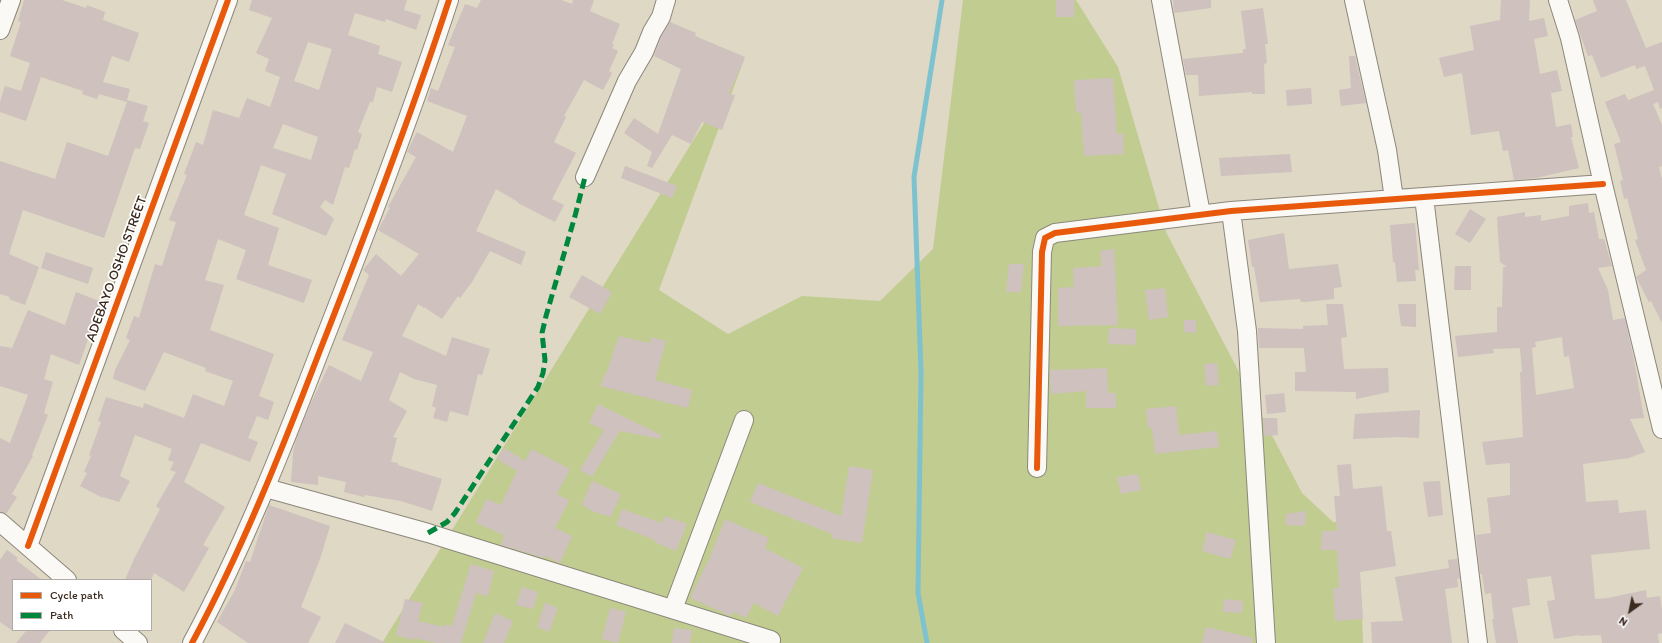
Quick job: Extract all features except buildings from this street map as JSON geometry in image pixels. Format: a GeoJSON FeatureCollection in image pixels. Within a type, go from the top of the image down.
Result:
{"type":"FeatureCollection","features":[{"type":"Feature","properties":{"kind":"street"},"geometry":{"type":"LineString","coordinates":[[0,30],[10,0]]}},
{"type":"Feature","properties":{"kind":"street","name":"ADEBAYO OSHO STREET"},"geometry":{"type":"LineString","coordinates":[[28,546],[228,0]]}},
{"type":"Feature","properties":{"kind":"street"},"geometry":{"type":"LineString","coordinates":[[192,643],[217,597],[266,488],[354,266],[449,0]]}},
{"type":"Feature","properties":{"kind":"street"},"geometry":{"type":"LineString","coordinates":[[585,177],[627,81],[644,52],[652,32],[661,17],[666,0]]}},
{"type":"Feature","properties":{"kind":"street"},"geometry":{"type":"LineString","coordinates":[[1161,0],[1201,214]]}},
{"type":"Feature","properties":{"kind":"street"},"geometry":{"type":"LineString","coordinates":[[1354,0],[1387,150],[1394,199]]}},
{"type":"Feature","properties":{"kind":"street"},"geometry":{"type":"LineString","coordinates":[[1558,0],[1570,38],[1603,184],[1655,366],[1662,429]]}},
{"type":"Feature","properties":{"kind":"street"},"geometry":{"type":"LineString","coordinates":[[1037,468],[1042,252],[1045,238],[1056,233],[1231,211],[1603,184]]}},
{"type":"Feature","properties":{"kind":"street"},"geometry":{"type":"LineString","coordinates":[[1424,197],[1478,643]]}},
{"type":"Feature","properties":{"kind":"street"},"geometry":{"type":"LineString","coordinates":[[1231,211],[1247,331],[1266,643]]}},
{"type":"Feature","properties":{"kind":"street"},"geometry":{"type":"LineString","coordinates":[[673,609],[744,420]]}},
{"type":"Feature","properties":{"kind":"street"},"geometry":{"type":"LineString","coordinates":[[266,488],[428,533],[771,640]]}},
{"type":"Feature","properties":{"kind":"street"},"geometry":{"type":"LineString","coordinates":[[0,522],[66,579]]}},
{"type":"Feature","properties":{"kind":"street"},"geometry":{"type":"LineString","coordinates":[[124,631],[138,643]]}},
{"type":"Feature","properties":{"kind":"green space"},"geometry":{"type":"Polygon","coordinates":[[[963,0],[1076,0],[1118,67],[1166,232],[1302,493],[1333,522],[1352,521],[1361,591],[1363,643],[382,643],[745,57],[659,290],[728,334],[802,296],[880,301],[933,249],[963,0]]]}},
{"type":"Feature","properties":{"kind":"waterway"},"geometry":{"type":"LineString","coordinates":[[927,643],[918,593],[921,372],[914,177],[942,0]]}},
{"type":"Feature","properties":{"kind":"marked path"},"geometry":{"type":"LineString","coordinates":[[428,533],[447,522],[455,513],[538,387],[543,373],[545,360],[542,333],[585,177]]}},
{"type":"Feature","properties":{"kind":"cycle path"},"geometry":{"type":"LineString","coordinates":[[28,546],[228,0]]}},
{"type":"Feature","properties":{"kind":"cycle path"},"geometry":{"type":"LineString","coordinates":[[192,643],[228,572],[290,427],[387,177],[449,0]]}},
{"type":"Feature","properties":{"kind":"cycle path"},"geometry":{"type":"LineString","coordinates":[[1037,468],[1042,252],[1045,238],[1055,233],[1231,211],[1603,184]]}}]}
